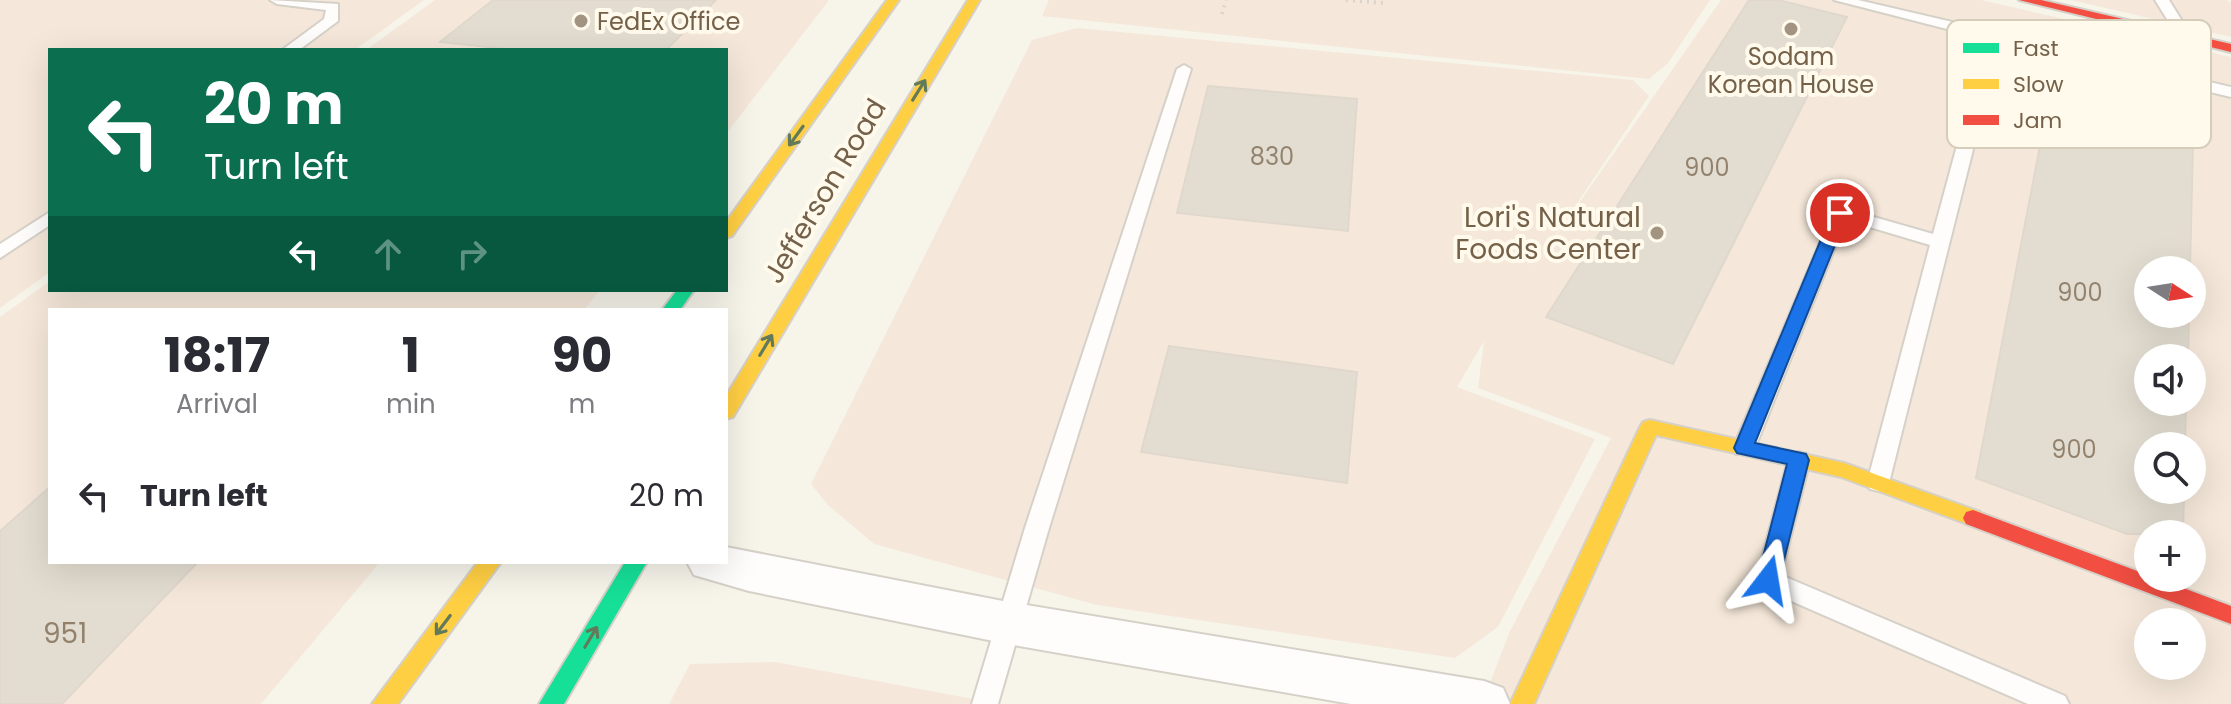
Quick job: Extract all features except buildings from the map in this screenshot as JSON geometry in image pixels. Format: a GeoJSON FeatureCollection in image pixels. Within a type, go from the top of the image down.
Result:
{"type":"FeatureCollection","features":[{"type":"Feature","properties":{"kind":"main road","name":"Jefferson Road"},"geometry":{"type":"LineString","coordinates":[[728,230],[893,0]]}},
{"type":"Feature","properties":{"kind":"main road","name":"Jefferson Road"},"geometry":{"type":"LineString","coordinates":[[728,409],[974,0]]}},
{"type":"Feature","properties":{"kind":"main road"},"geometry":{"type":"LineString","coordinates":[[2025,0],[2111,20]]}},
{"type":"Feature","properties":{"kind":"main road"},"geometry":{"type":"LineString","coordinates":[[2211,43],[2231,48]]}},
{"type":"Feature","properties":{"kind":"main road"},"geometry":{"type":"LineString","coordinates":[[1522,704],[1650,427],[1844,470],[2231,615]]}},
{"type":"Feature","properties":{"kind":"main road"},"geometry":{"type":"LineString","coordinates":[[384,704],[489,564]]}},
{"type":"Feature","properties":{"kind":"main road"},"geometry":{"type":"LineString","coordinates":[[551,704],[635,564]]}},
{"type":"Feature","properties":{"kind":"street"},"geometry":{"type":"LineString","coordinates":[[719,564],[1008,623],[1484,704]]}},
{"type":"Feature","properties":{"kind":"lane"},"geometry":{"type":"LineString","coordinates":[[277,0],[333,7],[331,21],[292,48]]}},
{"type":"Feature","properties":{"kind":"lane"},"geometry":{"type":"LineString","coordinates":[[1841,0],[1947,26]]}},
{"type":"Feature","properties":{"kind":"lane"},"geometry":{"type":"LineString","coordinates":[[2162,0],[2174,20]]}},
{"type":"Feature","properties":{"kind":"lane"},"geometry":{"type":"LineString","coordinates":[[985,704],[1184,69]]}},
{"type":"Feature","properties":{"kind":"lane"},"geometry":{"type":"LineString","coordinates":[[2211,87],[2231,92]]}},
{"type":"Feature","properties":{"kind":"lane"},"geometry":{"type":"LineString","coordinates":[[1878,483],[1965,148]]}},
{"type":"Feature","properties":{"kind":"lane"},"geometry":{"type":"LineString","coordinates":[[1744,448],[1840,213],[1940,242]]}},
{"type":"Feature","properties":{"kind":"lane"},"geometry":{"type":"LineString","coordinates":[[0,252],[48,218]]}},
{"type":"Feature","properties":{"kind":"lane"},"geometry":{"type":"LineString","coordinates":[[1799,460],[1768,580],[2056,704]]}},
{"type":"Feature","properties":{"kind":"path"},"geometry":{"type":"LineString","coordinates":[[1222,14],[1226,0]]}},
{"type":"Feature","properties":{"kind":"path"},"geometry":{"type":"LineString","coordinates":[[1346,0],[1383,3]]}},
{"type":"Feature","properties":{"kind":"shaded area"},"geometry":{"type":"Polygon","coordinates":[[[0,0],[424,0],[358,48],[48,48],[48,273],[0,308],[0,0]]]}},
{"type":"Feature","properties":{"kind":"shaded area"},"geometry":{"type":"Polygon","coordinates":[[[435,0],[829,0],[728,131],[728,48],[369,48],[435,0]]]}},
{"type":"Feature","properties":{"kind":"shaded area"},"geometry":{"type":"Polygon","coordinates":[[[1049,0],[1710,0],[1668,63],[1649,79],[1042,16],[1049,0]]]}},
{"type":"Feature","properties":{"kind":"shaded area"},"geometry":{"type":"Polygon","coordinates":[[[1721,0],[1981,0],[2069,20],[1947,20],[1947,148],[2211,148],[2211,52],[2231,57],[2231,704],[1482,704],[1509,633],[1611,438],[1478,388],[1484,341],[1457,387],[1595,439],[1498,627],[1455,658],[1097,605],[874,544],[828,505],[811,484],[1032,40],[1077,28],[1633,80],[1649,96],[1533,269],[1721,0]]]}},
{"type":"Feature","properties":{"kind":"shaded area"},"geometry":{"type":"Polygon","coordinates":[[[2071,0],[2227,0],[2231,3],[2231,37],[2211,32],[2211,20],[2157,20],[2071,0]]]}},
{"type":"Feature","properties":{"kind":"shaded area"},"geometry":{"type":"Polygon","coordinates":[[[48,282],[48,292],[598,292],[586,308],[48,308],[48,564],[378,564],[261,704],[0,704],[0,317],[48,282]]]}},
{"type":"Feature","properties":{"kind":"shaded area"},"geometry":{"type":"Polygon","coordinates":[[[775,662],[1000,704],[669,704],[690,664],[775,662]]]}},
{"type":"Feature","properties":{"kind":"traffic: fast"},"geometry":{"type":"LineString","coordinates":[[672,308],[684,292]]}},
{"type":"Feature","properties":{"kind":"traffic: fast"},"geometry":{"type":"LineString","coordinates":[[551,704],[635,564]]}},
{"type":"Feature","properties":{"kind":"traffic: slow"},"geometry":{"type":"LineString","coordinates":[[728,230],[893,0]]}},
{"type":"Feature","properties":{"kind":"traffic: slow"},"geometry":{"type":"LineString","coordinates":[[728,409],[974,0]]}},
{"type":"Feature","properties":{"kind":"traffic: slow"},"geometry":{"type":"LineString","coordinates":[[1522,704],[1650,427],[1844,470],[1973,518]]}},
{"type":"Feature","properties":{"kind":"traffic: slow"},"geometry":{"type":"LineString","coordinates":[[384,704],[489,564]]}},
{"type":"Feature","properties":{"kind":"traffic: jam"},"geometry":{"type":"LineString","coordinates":[[2025,0],[2111,20]]}},
{"type":"Feature","properties":{"kind":"traffic: jam"},"geometry":{"type":"LineString","coordinates":[[2211,43],[2231,48]]}},
{"type":"Feature","properties":{"kind":"traffic: jam"},"geometry":{"type":"LineString","coordinates":[[1973,518],[2231,615]]}},
{"type":"Feature","properties":{"kind":"place","name":"FedEx Office"},"geometry":{"type":"Point","coordinates":[581,21]}},
{"type":"Feature","properties":{"kind":"place","name":"Sodam Korean House"},"geometry":{"type":"Point","coordinates":[1791,29]}},
{"type":"Feature","properties":{"kind":"place","name":"Lori's Natural Foods Center"},"geometry":{"type":"Point","coordinates":[1657,233]}},
{"type":"Feature","properties":{"kind":"route"},"geometry":{"type":"LineString","coordinates":[[1768,580],[1799,460],[1744,448],[1840,213]]}}]}
